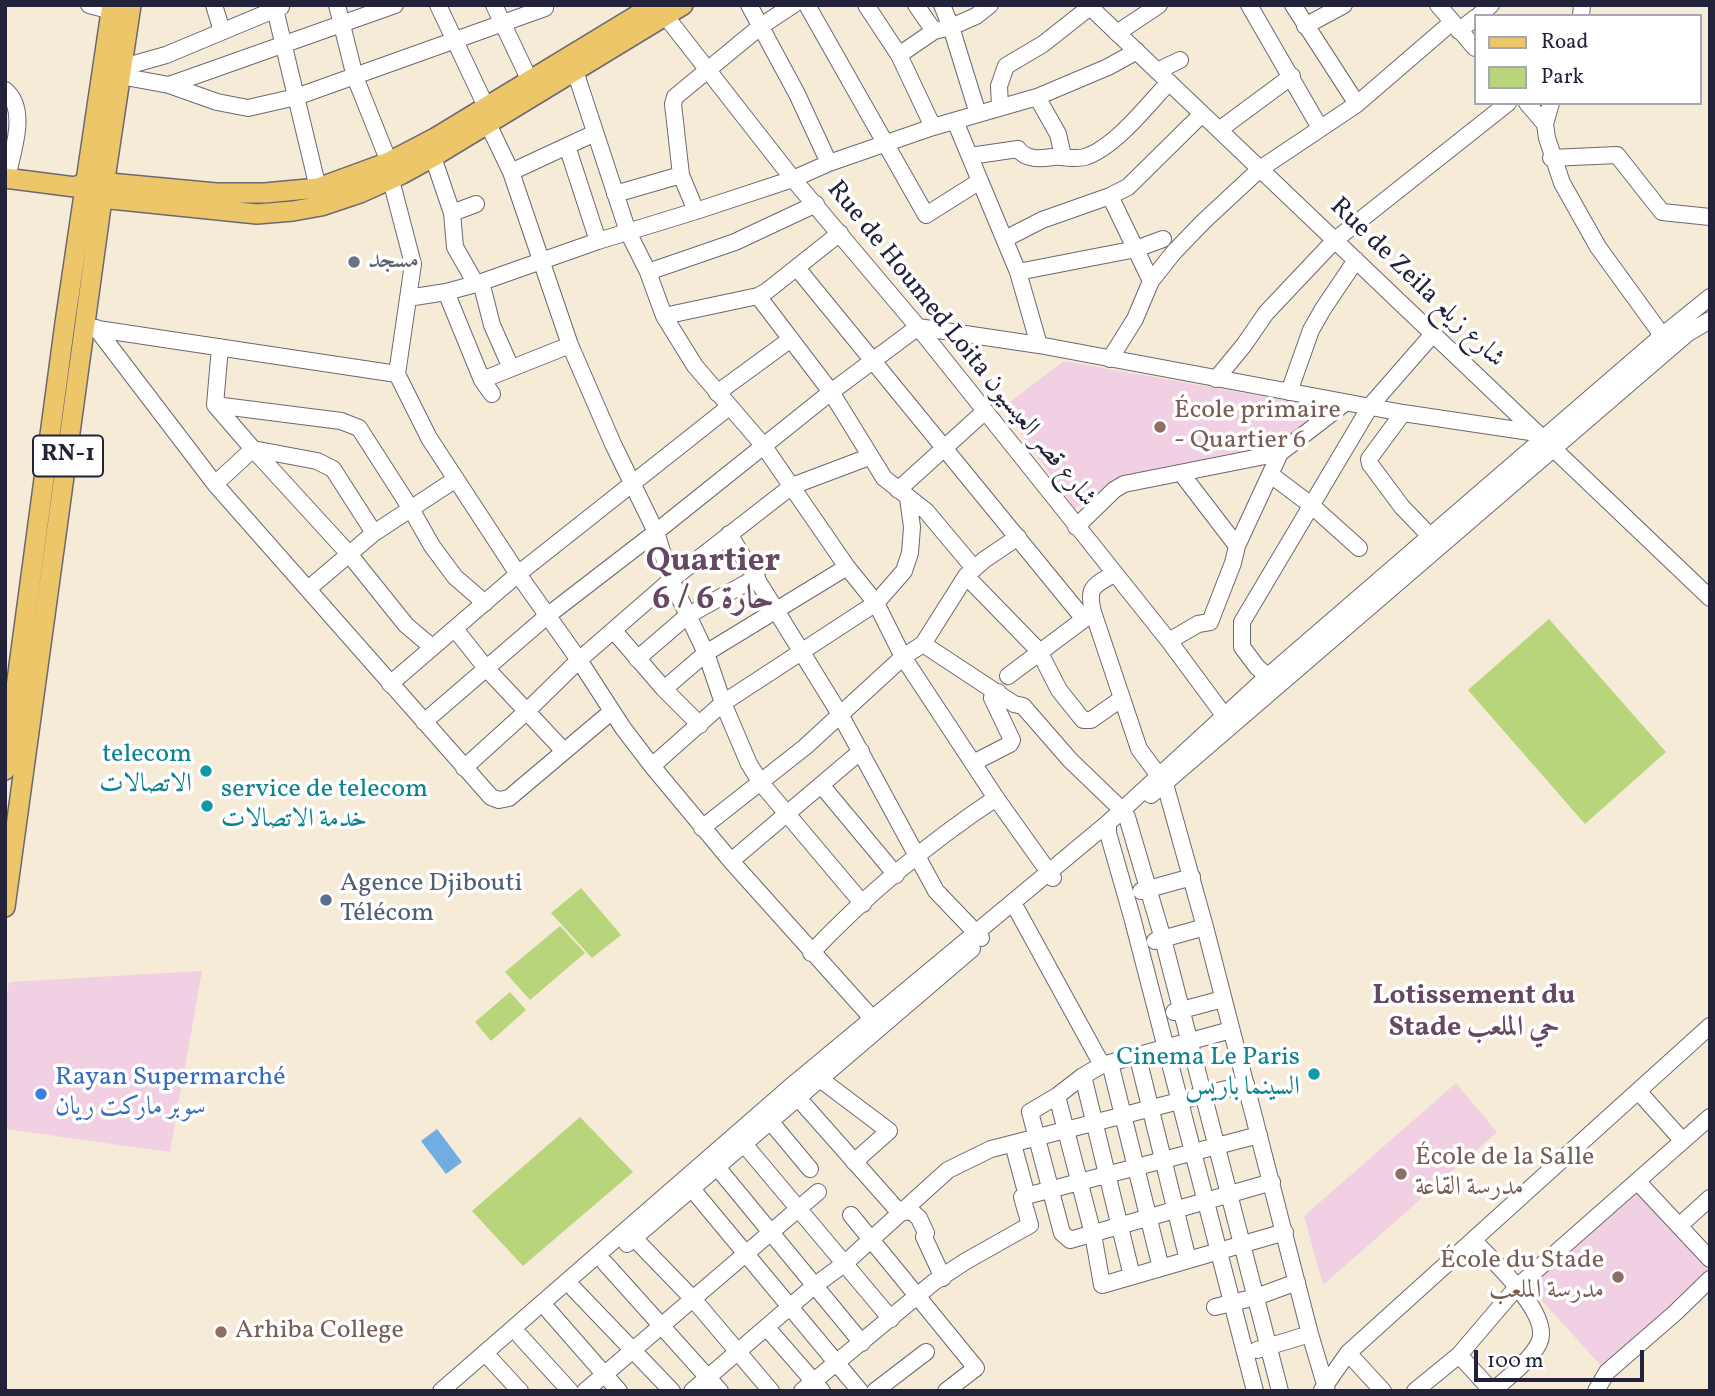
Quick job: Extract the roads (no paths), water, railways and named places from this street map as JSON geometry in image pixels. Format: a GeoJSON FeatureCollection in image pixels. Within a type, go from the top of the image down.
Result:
{"type":"FeatureCollection","features":[{"type":"Feature","properties":{"kind":"main road","name":"RN-1"},"geometry":{"type":"LineString","coordinates":[[5,770],[65,323],[91,189],[120,72],[131,5]]}},
{"type":"Feature","properties":{"kind":"main road"},"geometry":{"type":"LineString","coordinates":[[91,189],[265,193],[318,188],[390,171],[433,157],[489,117],[530,80],[659,9],[683,5]]}},
{"type":"Feature","properties":{"kind":"main road","name":"RN-1"},"geometry":{"type":"LineString","coordinates":[[5,907],[91,328],[91,189],[112,8]]}},
{"type":"Feature","properties":{"kind":"main road"},"geometry":{"type":"LineString","coordinates":[[6,178],[257,214],[321,206],[390,171],[435,138],[489,117],[575,71],[659,9]]}},
{"type":"Feature","properties":{"kind":"street"},"geometry":{"type":"LineString","coordinates":[[89,5],[112,8]]}},
{"type":"Feature","properties":{"kind":"street"},"geometry":{"type":"LineString","coordinates":[[214,5],[222,32]]}},
{"type":"Feature","properties":{"kind":"street"},"geometry":{"type":"LineString","coordinates":[[337,5],[355,77],[390,171],[413,264],[397,374],[429,438],[518,574],[579,660],[611,712],[652,766],[731,862],[876,1023]]}},
{"type":"Feature","properties":{"kind":"street"},"geometry":{"type":"LineString","coordinates":[[169,85],[395,5]]}},
{"type":"Feature","properties":{"kind":"street"},"geometry":{"type":"LineString","coordinates":[[438,5],[456,40],[511,172],[570,345],[612,444],[656,532],[671,580],[706,653],[723,703],[749,764],[787,815],[863,904]]}},
{"type":"Feature","properties":{"kind":"street"},"geometry":{"type":"LineString","coordinates":[[494,5],[530,80]]}},
{"type":"Feature","properties":{"kind":"street"},"geometry":{"type":"LineString","coordinates":[[749,5],[829,163]]}},
{"type":"Feature","properties":{"kind":"street"},"geometry":{"type":"LineString","coordinates":[[696,211],[681,175],[673,104],[675,97],[761,26],[793,5]]}},
{"type":"Feature","properties":{"kind":"street"},"geometry":{"type":"LineString","coordinates":[[807,5],[926,215],[980,181]]}},
{"type":"Feature","properties":{"kind":"street"},"geometry":{"type":"LineString","coordinates":[[866,5],[899,55],[933,127]]}},
{"type":"Feature","properties":{"kind":"street"},"geometry":{"type":"LineString","coordinates":[[916,5],[943,29]]}},
{"type":"Feature","properties":{"kind":"street"},"geometry":{"type":"LineString","coordinates":[[942,5],[943,29],[978,114]]}},
{"type":"Feature","properties":{"kind":"street"},"geometry":{"type":"LineString","coordinates":[[899,55],[943,29],[976,16],[990,5]]}},
{"type":"Feature","properties":{"kind":"street"},"geometry":{"type":"LineString","coordinates":[[1117,33],[1159,5]]}},
{"type":"Feature","properties":{"kind":"street"},"geometry":{"type":"LineString","coordinates":[[1249,5],[1320,128]]}},
{"type":"Feature","properties":{"kind":"street"},"geometry":{"type":"LineString","coordinates":[[1293,5],[1357,104]]}},
{"type":"Feature","properties":{"kind":"street"},"geometry":{"type":"LineString","coordinates":[[1305,26],[1344,5]]}},
{"type":"Feature","properties":{"kind":"street"},"geometry":{"type":"LineString","coordinates":[[1438,5],[1474,47]]}},
{"type":"Feature","properties":{"kind":"street"},"geometry":{"type":"LineString","coordinates":[[1000,107],[999,86],[1006,66],[1043,44],[1089,6]]}},
{"type":"Feature","properties":{"kind":"street","name":"Rue de Zeila شارع زيلع"},"geometry":{"type":"LineString","coordinates":[[1089,6],[1710,598]]}},
{"type":"Feature","properties":{"kind":"street"},"geometry":{"type":"LineString","coordinates":[[120,72],[278,7],[282,46],[318,188]]}},
{"type":"Feature","properties":{"kind":"street"},"geometry":{"type":"LineString","coordinates":[[120,72],[234,107],[248,108],[296,97],[545,8]]}},
{"type":"Feature","properties":{"kind":"street","name":"Rue de Houmed Loita شارع قصر العيسيون"},"geometry":{"type":"LineString","coordinates":[[659,9],[793,179],[918,327],[1169,640],[1228,721]]}},
{"type":"Feature","properties":{"kind":"street"},"geometry":{"type":"LineString","coordinates":[[1110,359],[1135,319],[1151,281],[1204,221],[1260,169],[1357,104],[1455,27],[1474,18]]}},
{"type":"Feature","properties":{"kind":"street"},"geometry":{"type":"LineString","coordinates":[[408,298],[479,283],[598,241],[793,179],[829,163],[933,127],[1037,97],[1108,67],[1137,51]]}},
{"type":"Feature","properties":{"kind":"street"},"geometry":{"type":"LineString","coordinates":[[970,156],[1018,149],[1023,155],[1034,158],[1081,158],[1101,148],[1135,119],[1163,77],[1180,60]]}},
{"type":"Feature","properties":{"kind":"street"},"geometry":{"type":"LineString","coordinates":[[575,71],[628,232],[648,272],[664,317],[686,353],[729,407],[764,445],[847,567],[876,603],[903,657],[996,798],[1052,875]]}},
{"type":"Feature","properties":{"kind":"street"},"geometry":{"type":"LineString","coordinates":[[1219,130],[1292,76]]}},
{"type":"Feature","properties":{"kind":"street"},"geometry":{"type":"LineString","coordinates":[[5,90],[13,98],[18,121],[6,178]]}},
{"type":"Feature","properties":{"kind":"street"},"geometry":{"type":"LineString","coordinates":[[1037,97],[1058,134],[1063,156]]}},
{"type":"Feature","properties":{"kind":"street"},"geometry":{"type":"LineString","coordinates":[[1216,379],[1266,313],[1335,240],[1504,105]]}},
{"type":"Feature","properties":{"kind":"street"},"geometry":{"type":"LineString","coordinates":[[1529,105],[1545,124]]}},
{"type":"Feature","properties":{"kind":"street"},"geometry":{"type":"LineString","coordinates":[[1550,105],[1545,124],[1552,158],[1562,183],[1598,247],[1667,342]]}},
{"type":"Feature","properties":{"kind":"street"},"geometry":{"type":"LineString","coordinates":[[1005,239],[1042,220],[1128,187],[1202,114]]}},
{"type":"Feature","properties":{"kind":"street"},"geometry":{"type":"LineString","coordinates":[[955,121],[1005,239],[1038,345]]}},
{"type":"Feature","properties":{"kind":"street"},"geometry":{"type":"LineString","coordinates":[[511,172],[595,133]]}},
{"type":"Feature","properties":{"kind":"street"},"geometry":{"type":"LineString","coordinates":[[567,146],[598,241]]}},
{"type":"Feature","properties":{"kind":"street"},"geometry":{"type":"LineString","coordinates":[[1552,158],[1617,155],[1662,212],[1710,217]]}},
{"type":"Feature","properties":{"kind":"street"},"geometry":{"type":"LineString","coordinates":[[433,157],[453,213],[455,247],[479,283],[492,326],[511,368]]}},
{"type":"Feature","properties":{"kind":"street"},"geometry":{"type":"LineString","coordinates":[[615,194],[681,175]]}},
{"type":"Feature","properties":{"kind":"street"},"geometry":{"type":"LineString","coordinates":[[1110,196],[1151,281]]}},
{"type":"Feature","properties":{"kind":"street"},"geometry":{"type":"LineString","coordinates":[[453,213],[476,204]]}},
{"type":"Feature","properties":{"kind":"street"},"geometry":{"type":"LineString","coordinates":[[648,272],[735,242],[816,204]]}},
{"type":"Feature","properties":{"kind":"street"},"geometry":{"type":"LineString","coordinates":[[664,317],[758,296],[840,233]]}},
{"type":"Feature","properties":{"kind":"street"},"geometry":{"type":"LineString","coordinates":[[1017,272],[1136,248],[1163,239]]}},
{"type":"Feature","properties":{"kind":"street"},"geometry":{"type":"LineString","coordinates":[[1289,392],[1311,330],[1356,260]]}},
{"type":"Feature","properties":{"kind":"street"},"geometry":{"type":"LineString","coordinates":[[797,268],[1018,537],[1088,615],[1139,749],[1162,779],[1192,877],[1325,1389]]}},
{"type":"Feature","properties":{"kind":"street"},"geometry":{"type":"LineString","coordinates":[[446,292],[482,380],[492,394]]}},
{"type":"Feature","properties":{"kind":"street"},"geometry":{"type":"LineString","coordinates":[[758,296],[831,392],[884,478],[926,511],[970,572],[1038,651],[1059,690],[1086,721],[1121,699]]}},
{"type":"Feature","properties":{"kind":"street"},"geometry":{"type":"LineString","coordinates":[[1412,561],[1430,536],[1667,342],[1710,297]]}},
{"type":"Feature","properties":{"kind":"street"},"geometry":{"type":"LineString","coordinates":[[1667,342],[1710,320]]}},
{"type":"Feature","properties":{"kind":"street"},"geometry":{"type":"LineString","coordinates":[[65,323],[397,374]]}},
{"type":"Feature","properties":{"kind":"street"},"geometry":{"type":"LineString","coordinates":[[424,722],[547,616],[831,392],[918,327],[1038,345],[1345,403],[1371,405],[1544,440]]}},
{"type":"Feature","properties":{"kind":"street"},"geometry":{"type":"LineString","coordinates":[[91,328],[215,484],[491,797],[509,798],[611,712]]}},
{"type":"Feature","properties":{"kind":"street"},"geometry":{"type":"LineString","coordinates":[[1273,681],[1241,647],[1242,622],[1371,405],[1433,334]]}},
{"type":"Feature","properties":{"kind":"street"},"geometry":{"type":"LineString","coordinates":[[718,393],[791,339]]}},
{"type":"Feature","properties":{"kind":"street"},"geometry":{"type":"LineString","coordinates":[[482,380],[570,345]]}},
{"type":"Feature","properties":{"kind":"street"},"geometry":{"type":"LineString","coordinates":[[220,347],[215,404],[349,554],[406,625],[432,647]]}},
{"type":"Feature","properties":{"kind":"street"},"geometry":{"type":"LineString","coordinates":[[1076,527],[1114,490],[1124,484],[1280,453],[1345,403]]}},
{"type":"Feature","properties":{"kind":"street"},"geometry":{"type":"LineString","coordinates":[[215,404],[352,424],[359,428],[432,547],[455,577],[485,603]]}},
{"type":"Feature","properties":{"kind":"street"},"geometry":{"type":"LineString","coordinates":[[390,684],[518,574],[729,407]]}},
{"type":"Feature","properties":{"kind":"street"},"geometry":{"type":"LineString","coordinates":[[903,494],[943,447],[985,412]]}},
{"type":"Feature","properties":{"kind":"street"},"geometry":{"type":"LineString","coordinates":[[1403,413],[1369,459],[1370,464],[1402,507],[1430,536]]}},
{"type":"Feature","properties":{"kind":"street"},"geometry":{"type":"LineString","coordinates":[[455,1391],[488,1357],[794,1093],[1108,828],[1412,561],[1544,440]]}},
{"type":"Feature","properties":{"kind":"street"},"geometry":{"type":"LineString","coordinates":[[215,484],[253,449]]}},
{"type":"Feature","properties":{"kind":"street"},"geometry":{"type":"LineString","coordinates":[[253,449],[317,461],[333,469],[374,533]]}},
{"type":"Feature","properties":{"kind":"street"},"geometry":{"type":"LineString","coordinates":[[1169,640],[1198,624],[1210,622],[1237,546],[1280,453]]}},
{"type":"Feature","properties":{"kind":"street"},"geometry":{"type":"LineString","coordinates":[[464,768],[579,660],[729,534],[792,486],[869,457]]}},
{"type":"Feature","properties":{"kind":"street"},"geometry":{"type":"LineString","coordinates":[[1181,473],[1237,546]]}},
{"type":"Feature","properties":{"kind":"street"},"geometry":{"type":"LineString","coordinates":[[1271,475],[1311,505],[1359,548]]}},
{"type":"Feature","properties":{"kind":"street"},"geometry":{"type":"LineString","coordinates":[[308,589],[374,533],[456,479]]}},
{"type":"Feature","properties":{"kind":"street"},"geometry":{"type":"LineString","coordinates":[[652,766],[723,703],[876,603],[904,571],[911,553],[912,527],[903,494]]}},
{"type":"Feature","properties":{"kind":"street"},"geometry":{"type":"LineString","coordinates":[[729,534],[841,716],[936,891],[979,936]]}},
{"type":"Feature","properties":{"kind":"street"},"geometry":{"type":"LineString","coordinates":[[702,828],[761,783],[841,716],[903,657],[923,644],[970,572],[1018,537]]}},
{"type":"Feature","properties":{"kind":"street"},"geometry":{"type":"LineString","coordinates":[[664,689],[706,653],[847,567]]}},
{"type":"Feature","properties":{"kind":"street"},"geometry":{"type":"LineString","coordinates":[[1008,676],[1088,615],[1090,591],[1094,585],[1114,574]]}},
{"type":"Feature","properties":{"kind":"street"},"geometry":{"type":"LineString","coordinates":[[637,659],[687,616],[757,577]]}},
{"type":"Feature","properties":{"kind":"street"},"geometry":{"type":"LineString","coordinates":[[455,629],[486,668],[563,750]]}},
{"type":"Feature","properties":{"kind":"street"},"geometry":{"type":"LineString","coordinates":[[614,631],[664,689],[700,725]]}},
{"type":"Feature","properties":{"kind":"street"},"geometry":{"type":"LineString","coordinates":[[923,644],[1014,704],[1023,706],[1070,760],[1124,813],[1163,939],[1280,1391]]}},
{"type":"Feature","properties":{"kind":"street"},"geometry":{"type":"LineString","coordinates":[[973,763],[1010,744],[1012,740],[992,698],[998,692]]}},
{"type":"Feature","properties":{"kind":"street"},"geometry":{"type":"LineString","coordinates":[[731,862],[861,751]]}},
{"type":"Feature","properties":{"kind":"street"},"geometry":{"type":"LineString","coordinates":[[822,786],[896,875]]}},
{"type":"Feature","properties":{"kind":"street"},"geometry":{"type":"LineString","coordinates":[[811,953],[835,928],[896,875],[951,829],[996,798]]}},
{"type":"Feature","properties":{"kind":"street"},"geometry":{"type":"LineString","coordinates":[[1108,828],[1255,1391]]}},
{"type":"Feature","properties":{"kind":"street"},"geometry":{"type":"LineString","coordinates":[[979,936],[1017,910],[1052,875]]}},
{"type":"Feature","properties":{"kind":"street"},"geometry":{"type":"LineString","coordinates":[[1126,895],[1192,877]]}},
{"type":"Feature","properties":{"kind":"street"},"geometry":{"type":"LineString","coordinates":[[1017,910],[1106,1064],[1123,1115],[1161,1268]]}},
{"type":"Feature","properties":{"kind":"street"},"geometry":{"type":"LineString","coordinates":[[1139,945],[1205,928]]}},
{"type":"Feature","properties":{"kind":"street"},"geometry":{"type":"LineString","coordinates":[[1158,1017],[1223,999]]}},
{"type":"Feature","properties":{"kind":"street"},"geometry":{"type":"LineString","coordinates":[[441,1391],[520,1336],[770,1121],[794,1093],[820,1079],[876,1023]]}},
{"type":"Feature","properties":{"kind":"street"},"geometry":{"type":"LineString","coordinates":[[1325,1389],[1348,1353],[1710,1026]]}},
{"type":"Feature","properties":{"kind":"street"},"geometry":{"type":"LineString","coordinates":[[1231,1030],[1137,1054],[1106,1064],[1083,1076],[1030,1112],[1036,1138],[1062,1233],[1067,1239],[1093,1234],[1272,1182]]}},
{"type":"Feature","properties":{"kind":"street"},"geometry":{"type":"LineString","coordinates":[[1137,1054],[1188,1260]]}},
{"type":"Feature","properties":{"kind":"street"},"geometry":{"type":"LineString","coordinates":[[1083,1076],[1132,1276]]}},
{"type":"Feature","properties":{"kind":"street"},"geometry":{"type":"LineString","coordinates":[[820,1079],[889,1131],[854,1162]]}},
{"type":"Feature","properties":{"kind":"street"},"geometry":{"type":"LineString","coordinates":[[692,1391],[814,1286],[844,1264],[948,1170],[991,1149],[1246,1084]]}},
{"type":"Feature","properties":{"kind":"street"},"geometry":{"type":"LineString","coordinates":[[1638,1091],[1682,1140]]}},
{"type":"Feature","properties":{"kind":"street"},"geometry":{"type":"LineString","coordinates":[[794,1093],[900,1213]]}},
{"type":"Feature","properties":{"kind":"street"},"geometry":{"type":"LineString","coordinates":[[1057,1096],[1093,1234],[1102,1285],[1285,1232]]}},
{"type":"Feature","properties":{"kind":"street"},"geometry":{"type":"LineString","coordinates":[[1415,1391],[1459,1355],[1517,1287],[1710,1117]]}},
{"type":"Feature","properties":{"kind":"street"},"geometry":{"type":"LineString","coordinates":[[770,1121],[810,1168]]}},
{"type":"Feature","properties":{"kind":"street"},"geometry":{"type":"LineString","coordinates":[[767,1328],[813,1387],[917,1297],[966,1261],[1030,1224],[1022,1197],[1259,1135]]}},
{"type":"Feature","properties":{"kind":"street"},"geometry":{"type":"LineString","coordinates":[[744,1144],[891,1319]]}},
{"type":"Feature","properties":{"kind":"street"},"geometry":{"type":"LineString","coordinates":[[1013,1144],[1027,1196]]}},
{"type":"Feature","properties":{"kind":"street"},"geometry":{"type":"LineString","coordinates":[[717,1167],[862,1343]]}},
{"type":"Feature","properties":{"kind":"street"},"geometry":{"type":"LineString","coordinates":[[1637,1181],[1710,1259]]}},
{"type":"Feature","properties":{"kind":"street"},"geometry":{"type":"LineString","coordinates":[[691,1189],[860,1391]]}},
{"type":"Feature","properties":{"kind":"street"},"geometry":{"type":"LineString","coordinates":[[585,1391],[818,1192]]}},
{"type":"Feature","properties":{"kind":"street"},"geometry":{"type":"LineString","coordinates":[[1679,1226],[1710,1198]]}},
{"type":"Feature","properties":{"kind":"street"},"geometry":{"type":"LineString","coordinates":[[900,1213],[911,1211],[919,1218],[926,1233],[924,1237],[943,1278]]}},
{"type":"Feature","properties":{"kind":"street"},"geometry":{"type":"LineString","coordinates":[[851,1215],[976,1368],[946,1391]]}},
{"type":"Feature","properties":{"kind":"street"},"geometry":{"type":"LineString","coordinates":[[634,1238],[694,1300],[771,1391]]}},
{"type":"Feature","properties":{"kind":"street"},"geometry":{"type":"LineString","coordinates":[[1459,1355],[1492,1391],[1534,1351],[1540,1342],[1542,1331],[1538,1319],[1517,1287],[1474,1241]]}},
{"type":"Feature","properties":{"kind":"street"},"geometry":{"type":"LineString","coordinates":[[605,1263],[720,1391]]}},
{"type":"Feature","properties":{"kind":"street"},"geometry":{"type":"LineString","coordinates":[[1600,1389],[1607,1372],[1710,1279]]}},
{"type":"Feature","properties":{"kind":"street"},"geometry":{"type":"LineString","coordinates":[[1215,1307],[1256,1297],[1297,1282]]}},
{"type":"Feature","properties":{"kind":"street"},"geometry":{"type":"LineString","coordinates":[[574,1289],[672,1391]]}},
{"type":"Feature","properties":{"kind":"street"},"geometry":{"type":"LineString","coordinates":[[549,1311],[620,1391]]}},
{"type":"Feature","properties":{"kind":"street"},"geometry":{"type":"LineString","coordinates":[[1245,1354],[1310,1334]]}},
{"type":"Feature","properties":{"kind":"street"},"geometry":{"type":"LineString","coordinates":[[520,1336],[570,1391]]}},
{"type":"Feature","properties":{"kind":"street"},"geometry":{"type":"LineString","coordinates":[[875,1391],[926,1352]]}},
{"type":"Feature","properties":{"kind":"street"},"geometry":{"type":"LineString","coordinates":[[1348,1353],[1383,1391]]}},
{"type":"Feature","properties":{"kind":"street"},"geometry":{"type":"LineString","coordinates":[[488,1357],[520,1391]]}},
{"type":"Feature","properties":{"kind":"water"},"geometry":{"type":"Polygon","coordinates":[[[437,1129],[462,1162],[446,1174],[421,1141],[437,1129]]]}},
{"type":"Feature","properties":{"kind":"place","name":"مسجد"},"geometry":{"type":"Point","coordinates":[354,262]}},
{"type":"Feature","properties":{"kind":"place","name":"École primaire - Quartier 6"},"geometry":{"type":"Point","coordinates":[1160,427]}},
{"type":"Feature","properties":{"kind":"place","name":"telecom الاتصالات"},"geometry":{"type":"Point","coordinates":[206,771]}},
{"type":"Feature","properties":{"kind":"place","name":"service de telecom خدمة الاتصالات"},"geometry":{"type":"Point","coordinates":[207,806]}},
{"type":"Feature","properties":{"kind":"place","name":"Agence Djibouti Télécom"},"geometry":{"type":"Point","coordinates":[326,900]}},
{"type":"Feature","properties":{"kind":"place","name":"Cinema Le Paris السينما باريس"},"geometry":{"type":"Point","coordinates":[1314,1074]}},
{"type":"Feature","properties":{"kind":"place","name":"Rayan Supermarché سوبر ماركت ريان"},"geometry":{"type":"Point","coordinates":[41,1094]}},
{"type":"Feature","properties":{"kind":"place","name":"École de la Salle مدرسة القاعة"},"geometry":{"type":"Point","coordinates":[1401,1174]}},
{"type":"Feature","properties":{"kind":"place","name":"École du Stade مدرسة الملعب"},"geometry":{"type":"Point","coordinates":[1618,1277]}},
{"type":"Feature","properties":{"kind":"place","name":"Arhiba College"},"geometry":{"type":"Point","coordinates":[221,1332]}},
{"type":"Feature","properties":{"kind":"district","name":"Quartier 6 / حارة 6"},"geometry":{"type":"Point","coordinates":[713,583]}},
{"type":"Feature","properties":{"kind":"district","name":"Lotissement du Stade حي الملعب"},"geometry":{"type":"Point","coordinates":[1474,1014]}}]}
